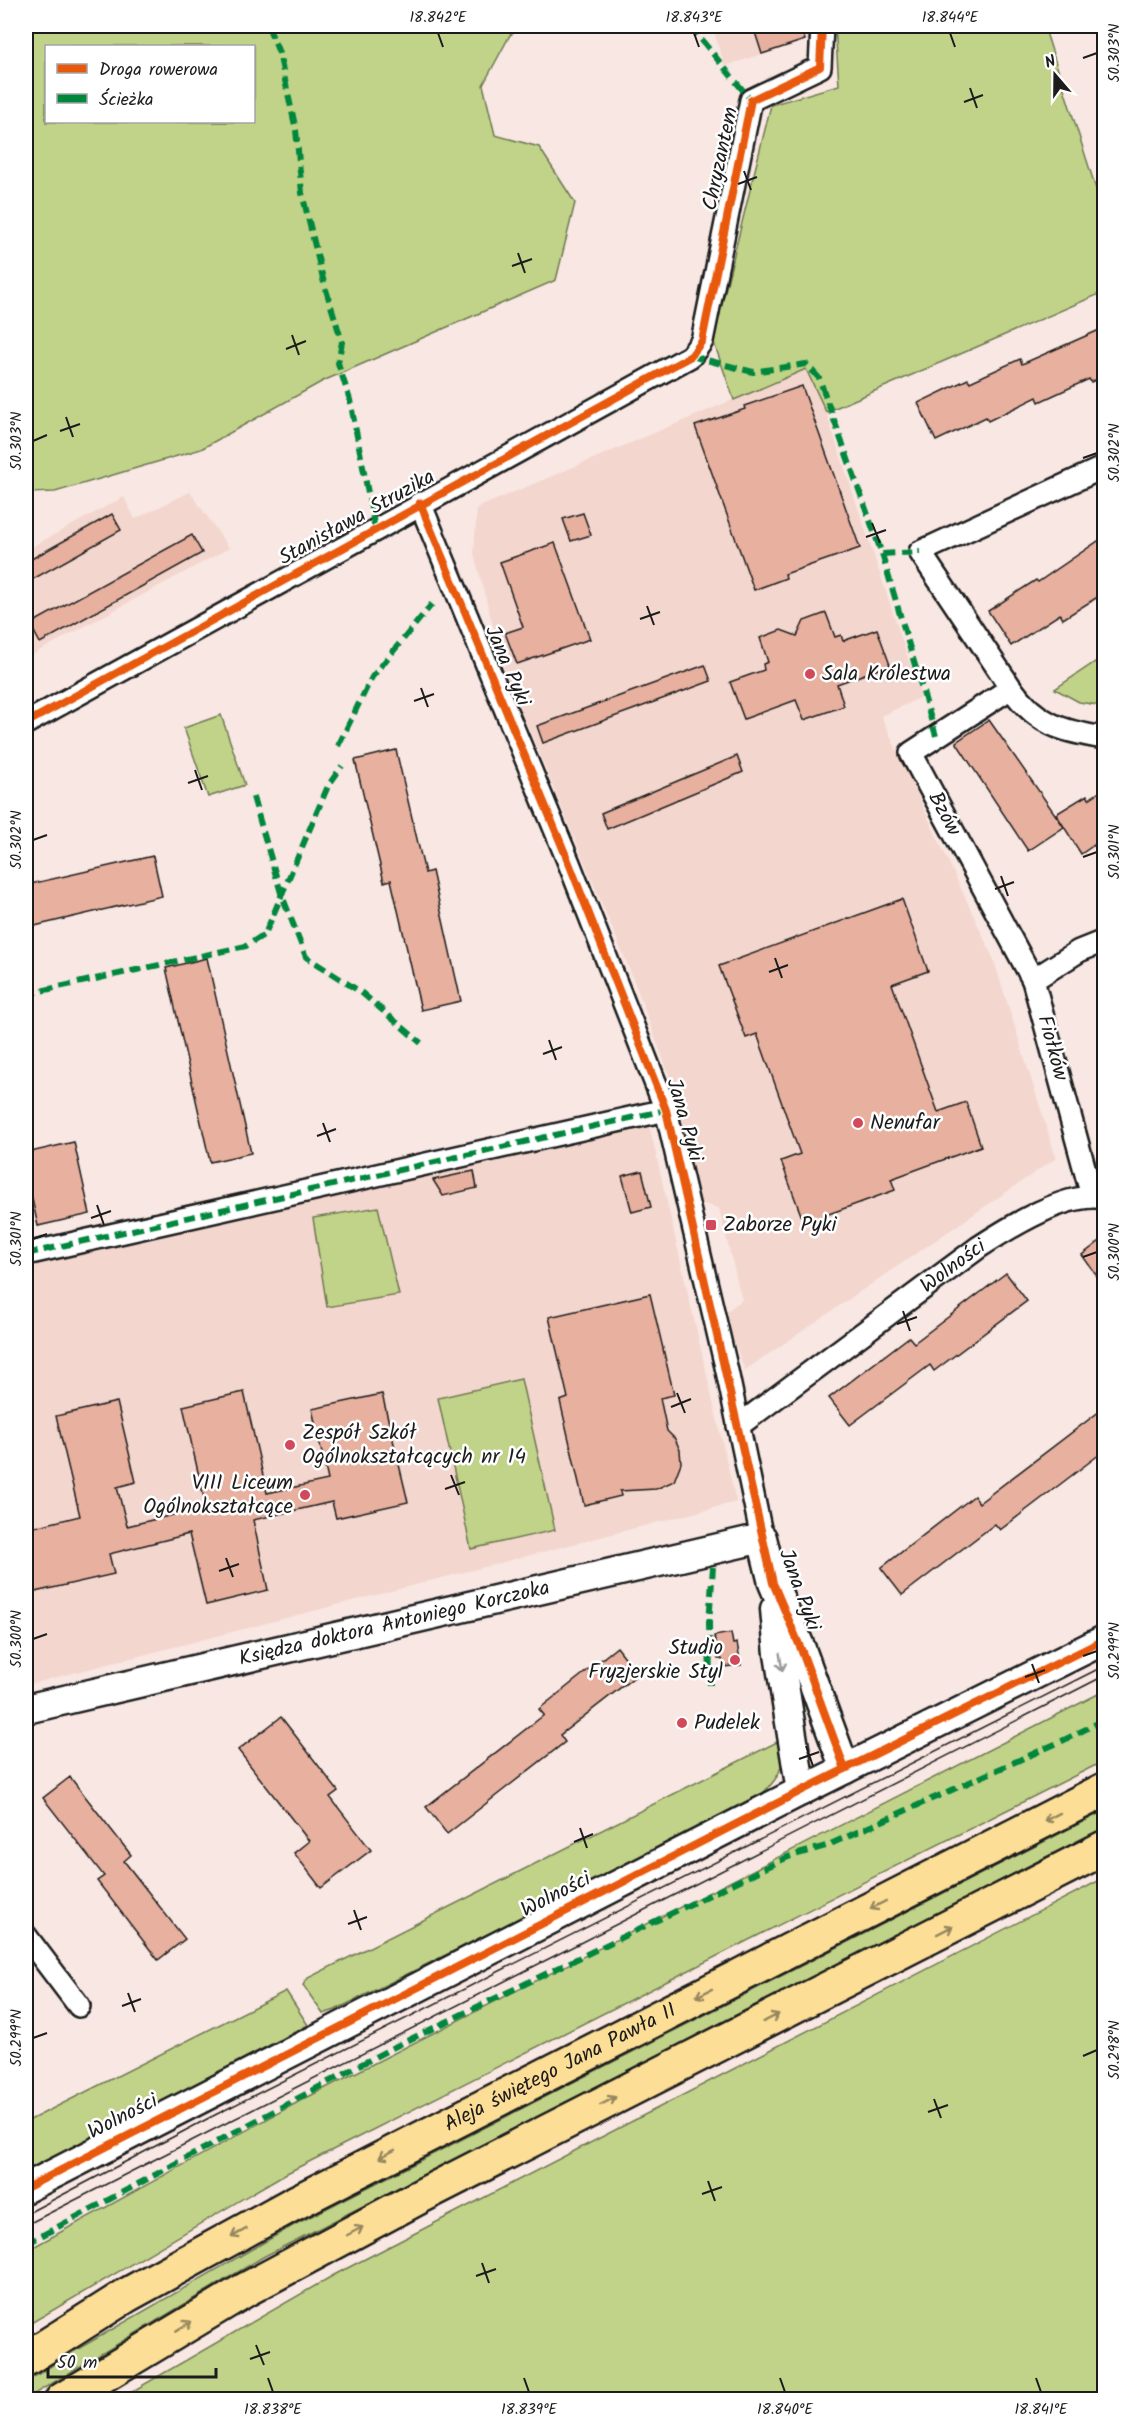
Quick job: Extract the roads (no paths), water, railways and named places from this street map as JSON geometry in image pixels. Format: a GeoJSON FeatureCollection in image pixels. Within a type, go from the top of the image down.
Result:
{"type":"FeatureCollection","features":[{"type":"Feature","properties":{"kind":"main road","name":"Aleja świętego Jana Pawła II"},"geometry":{"type":"LineString","coordinates":[[26,2359],[127,2295],[291,2205],[1104,1790]]}},
{"type":"Feature","properties":{"kind":"main road"},"geometry":{"type":"LineString","coordinates":[[62,2400],[245,2290],[411,2201],[1104,1848]]}},
{"type":"Feature","properties":{"kind":"street","name":"Chryzantem"},"geometry":{"type":"LineString","coordinates":[[702,341],[751,100],[820,67],[822,26]]}},
{"type":"Feature","properties":{"kind":"street","name":"Stanisława Struzika"},"geometry":{"type":"LineString","coordinates":[[26,723],[420,503],[692,356],[702,341]]}},
{"type":"Feature","properties":{"kind":"street"},"geometry":{"type":"LineString","coordinates":[[1104,467],[920,552],[1026,709],[1045,722],[1075,733],[1104,738]]}},
{"type":"Feature","properties":{"kind":"street","name":"Jana Pyki"},"geometry":{"type":"LineString","coordinates":[[420,503],[569,862],[666,1110],[773,1583],[779,1654],[801,1791]]}},
{"type":"Feature","properties":{"kind":"street","name":"Bzów"},"geometry":{"type":"LineString","coordinates":[[1011,688],[911,753],[1033,980]]}},
{"type":"Feature","properties":{"kind":"street"},"geometry":{"type":"LineString","coordinates":[[1033,980],[1079,951],[1104,941]]}},
{"type":"Feature","properties":{"kind":"street","name":"Fiołków"},"geometry":{"type":"LineString","coordinates":[[1033,980],[1098,1197],[1060,1205]]}},
{"type":"Feature","properties":{"kind":"street"},"geometry":{"type":"LineString","coordinates":[[26,1254],[666,1110]]}},
{"type":"Feature","properties":{"kind":"street","name":"Wolności"},"geometry":{"type":"LineString","coordinates":[[738,1426],[979,1247],[1013,1225],[1060,1205]]}},
{"type":"Feature","properties":{"kind":"street","name":"Księdza doktora Antoniego Korczoka"},"geometry":{"type":"LineString","coordinates":[[26,1709],[762,1538]]}},
{"type":"Feature","properties":{"kind":"street","name":"Jana Pyki"},"geometry":{"type":"LineString","coordinates":[[773,1583],[801,1649],[845,1769]]}},
{"type":"Feature","properties":{"kind":"street","name":"Wolności"},"geometry":{"type":"LineString","coordinates":[[26,2188],[801,1791],[1104,1640]]}},
{"type":"Feature","properties":{"kind":"street"},"geometry":{"type":"LineString","coordinates":[[26,1936],[80,2006]]}},
{"type":"Feature","properties":{"kind":"tram line"},"geometry":{"type":"LineString","coordinates":[[26,2214],[209,2118],[1104,1666]]}},
{"type":"Feature","properties":{"kind":"tram line"},"geometry":{"type":"LineString","coordinates":[[26,2225],[1104,1676]]}},
{"type":"Feature","properties":{"kind":"place","name":"Sala Królestwa"},"geometry":{"type":"Point","coordinates":[810,674]}},
{"type":"Feature","properties":{"kind":"place","name":"Nenufar"},"geometry":{"type":"Point","coordinates":[858,1123]}},
{"type":"Feature","properties":{"kind":"place","name":"Zaborze Pyki"},"geometry":{"type":"Point","coordinates":[711,1225]}},
{"type":"Feature","properties":{"kind":"place","name":"Zespół Szkół Ogólnokształcących nr 14"},"geometry":{"type":"Point","coordinates":[290,1445]}},
{"type":"Feature","properties":{"kind":"place","name":"VIII Liceum Ogólnokształcące"},"geometry":{"type":"Point","coordinates":[305,1495]}},
{"type":"Feature","properties":{"kind":"place","name":"Studio Fryzjerskie Styl"},"geometry":{"type":"Point","coordinates":[735,1660]}},
{"type":"Feature","properties":{"kind":"place","name":"Pudelek"},"geometry":{"type":"Point","coordinates":[682,1723]}}]}
